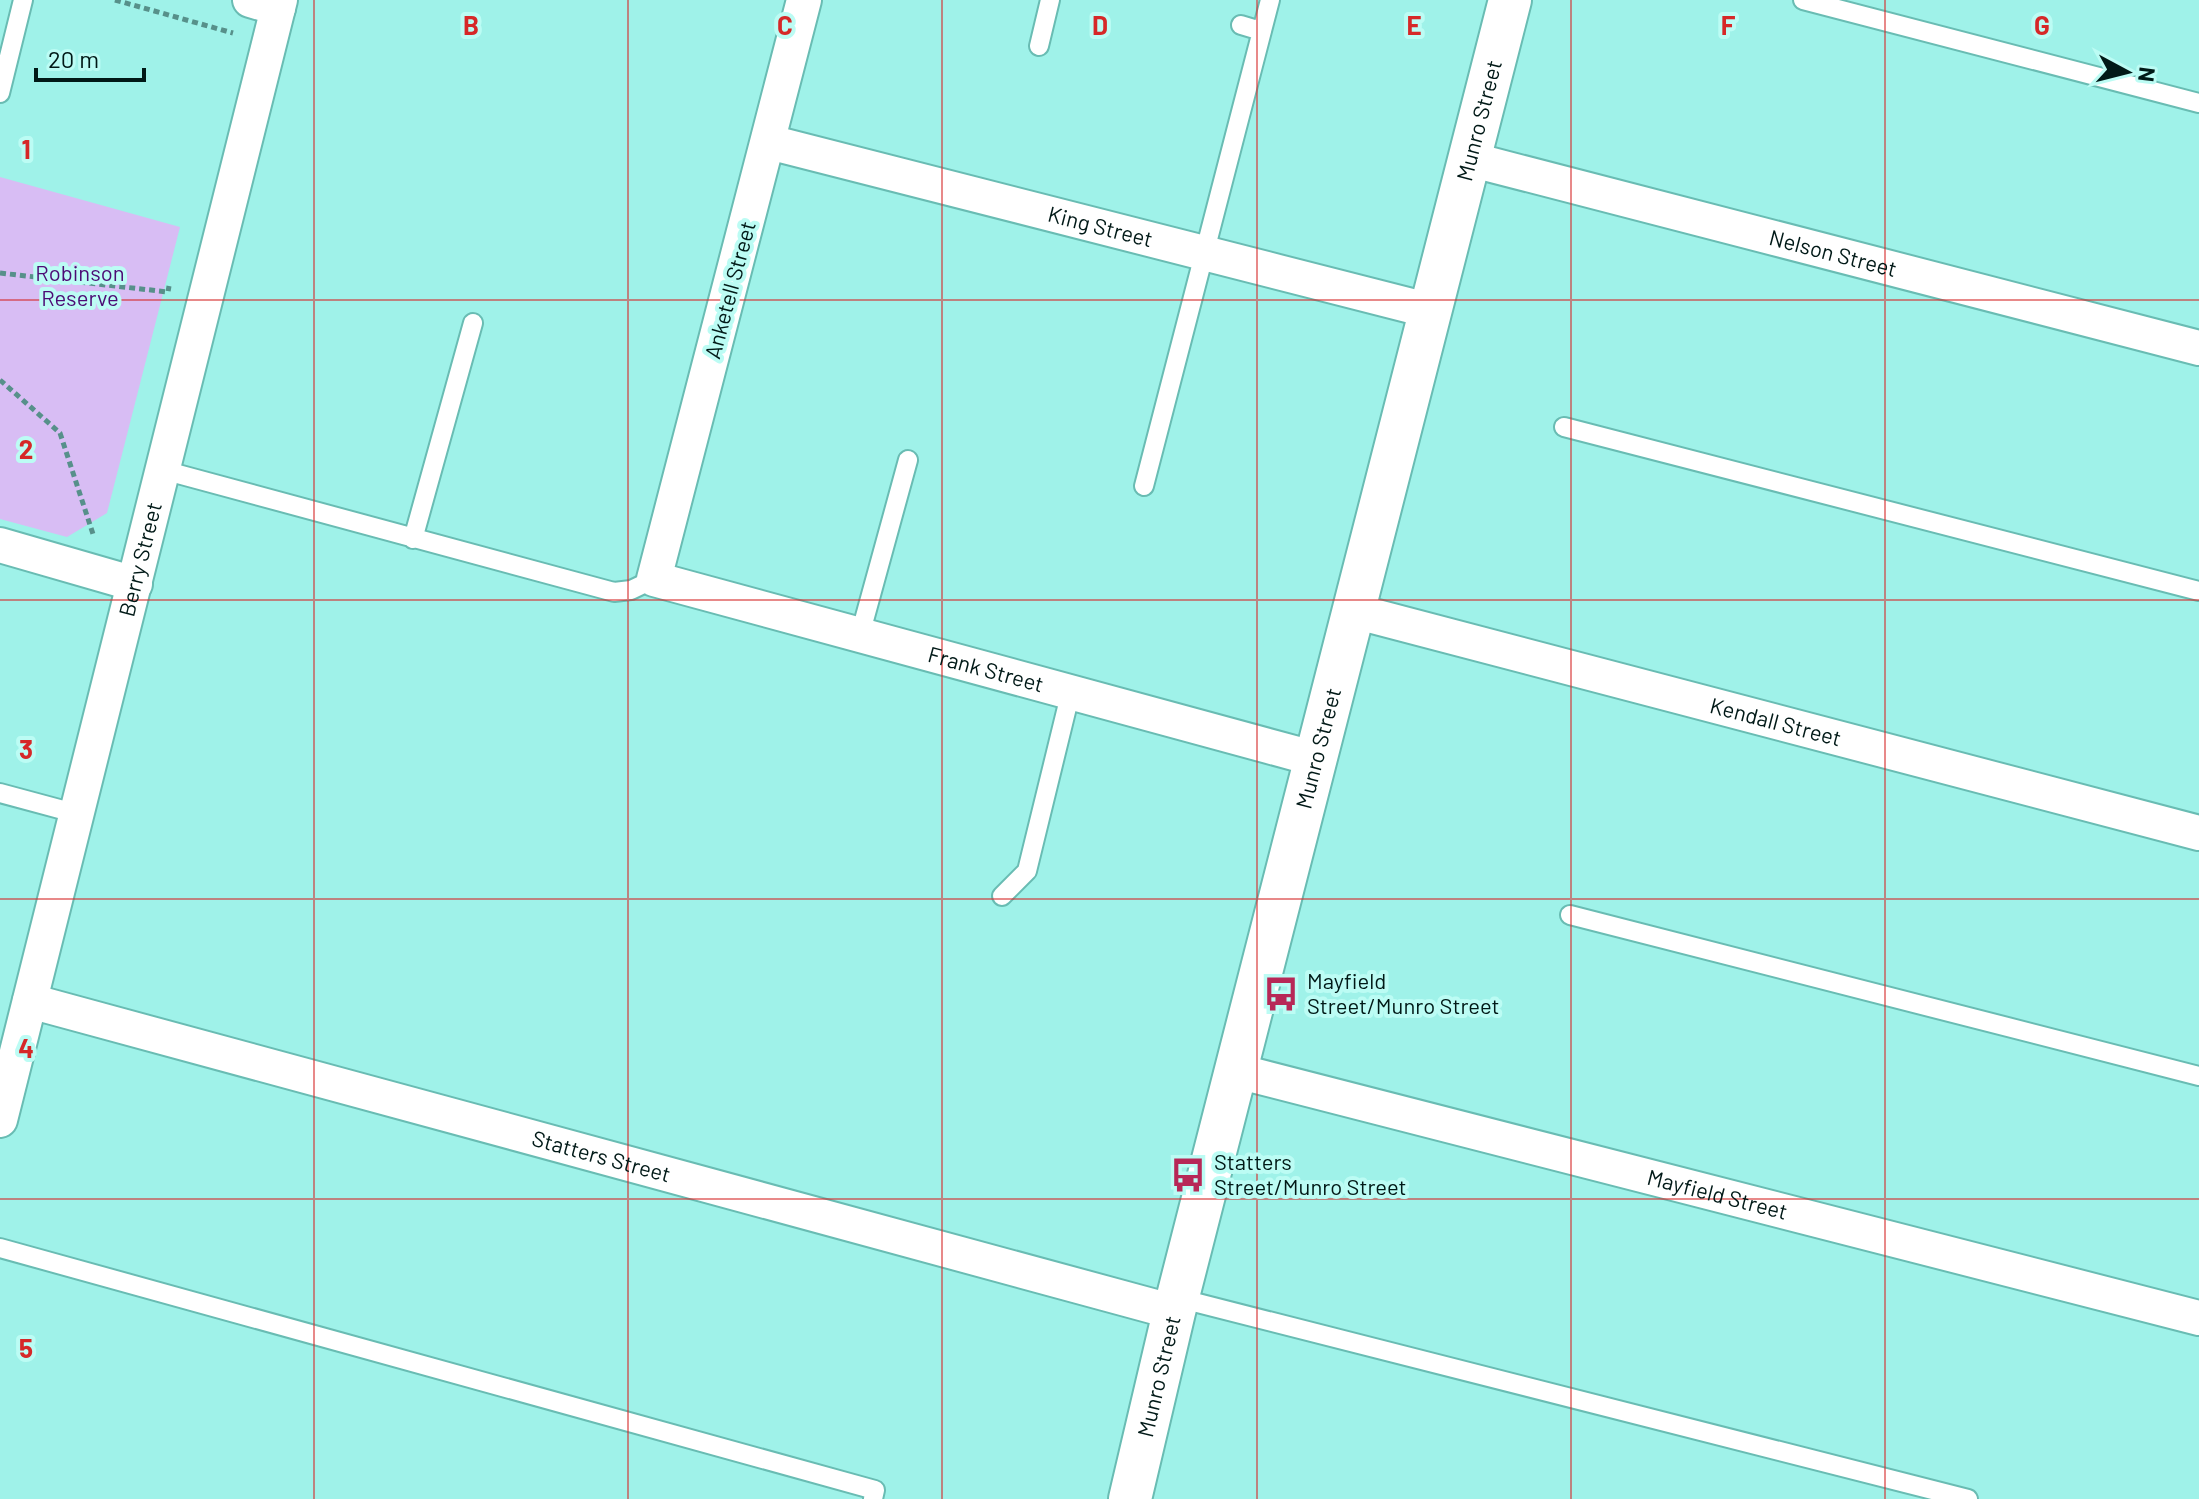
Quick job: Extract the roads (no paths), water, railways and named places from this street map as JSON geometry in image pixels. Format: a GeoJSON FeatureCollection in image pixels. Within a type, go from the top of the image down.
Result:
{"type":"FeatureCollection","features":[{"type":"Feature","properties":{"kind":"street","name":"Anketell Street"},"geometry":{"type":"LineString","coordinates":[[654,579],[804,0]]}},
{"type":"Feature","properties":{"kind":"street","name":"Munro Street"},"geometry":{"type":"LineString","coordinates":[[1130,1499],[1176,1305],[1510,0]]}},
{"type":"Feature","properties":{"kind":"street","name":"Berry Street"},"geometry":{"type":"LineString","coordinates":[[0,1120],[9,1046],[30,1001],[78,814],[163,470],[269,3]]}},
{"type":"Feature","properties":{"kind":"street","name":"King Street"},"geometry":{"type":"LineString","coordinates":[[769,142],[1431,311]]}},
{"type":"Feature","properties":{"kind":"street","name":"Nelson Street"},"geometry":{"type":"LineString","coordinates":[[1469,159],[2199,348]]}},
{"type":"Feature","properties":{"kind":"street"},"geometry":{"type":"LineString","coordinates":[[0,545],[135,584]]}},
{"type":"Feature","properties":{"kind":"street","name":"Frank Street"},"geometry":{"type":"LineString","coordinates":[[654,579],[1316,759]]}},
{"type":"Feature","properties":{"kind":"street","name":"Kendall Street"},"geometry":{"type":"LineString","coordinates":[[1354,611],[2199,833]]}},
{"type":"Feature","properties":{"kind":"street","name":"Statters Street"},"geometry":{"type":"LineString","coordinates":[[30,1001],[1176,1305]]}},
{"type":"Feature","properties":{"kind":"street","name":"Mayfield Street"},"geometry":{"type":"LineString","coordinates":[[1237,1071],[2199,1318]]}},
{"type":"Feature","properties":{"kind":"lane"},"geometry":{"type":"LineString","coordinates":[[0,93],[23,0]]}},
{"type":"Feature","properties":{"kind":"lane"},"geometry":{"type":"LineString","coordinates":[[1039,46],[1050,0]]}},
{"type":"Feature","properties":{"kind":"lane"},"geometry":{"type":"LineString","coordinates":[[1144,486],[1270,0]]}},
{"type":"Feature","properties":{"kind":"lane"},"geometry":{"type":"LineString","coordinates":[[1803,0],[2199,103]]}},
{"type":"Feature","properties":{"kind":"lane"},"geometry":{"type":"LineString","coordinates":[[1241,25],[1261,31]]}},
{"type":"Feature","properties":{"kind":"lane"},"geometry":{"type":"LineString","coordinates":[[413,539],[473,323]]}},
{"type":"Feature","properties":{"kind":"lane"},"geometry":{"type":"LineString","coordinates":[[1564,427],[2199,591]]}},
{"type":"Feature","properties":{"kind":"lane"},"geometry":{"type":"LineString","coordinates":[[860,635],[908,460]]}},
{"type":"Feature","properties":{"kind":"lane"},"geometry":{"type":"LineString","coordinates":[[163,470],[614,592],[631,590],[654,579]]}},
{"type":"Feature","properties":{"kind":"lane"},"geometry":{"type":"LineString","coordinates":[[1002,896],[1027,871],[1071,691]]}},
{"type":"Feature","properties":{"kind":"lane"},"geometry":{"type":"LineString","coordinates":[[0,793],[78,814]]}},
{"type":"Feature","properties":{"kind":"lane"},"geometry":{"type":"LineString","coordinates":[[1570,915],[2199,1076]]}},
{"type":"Feature","properties":{"kind":"lane"},"geometry":{"type":"LineString","coordinates":[[0,1248],[875,1490],[873,1499]]}},
{"type":"Feature","properties":{"kind":"lane"},"geometry":{"type":"LineString","coordinates":[[1176,1305],[1968,1499]]}},
{"type":"Feature","properties":{"kind":"place","name":"Mayfield Street/Munro Street"},"geometry":{"type":"Point","coordinates":[1281,994]}},
{"type":"Feature","properties":{"kind":"place","name":"Statters Street/Munro Street"},"geometry":{"type":"Point","coordinates":[1188,1175]}},
{"type":"Feature","properties":{"kind":"park label","name":"Robinson Reserve"},"geometry":{"type":"Point","coordinates":[80,286]}}]}
